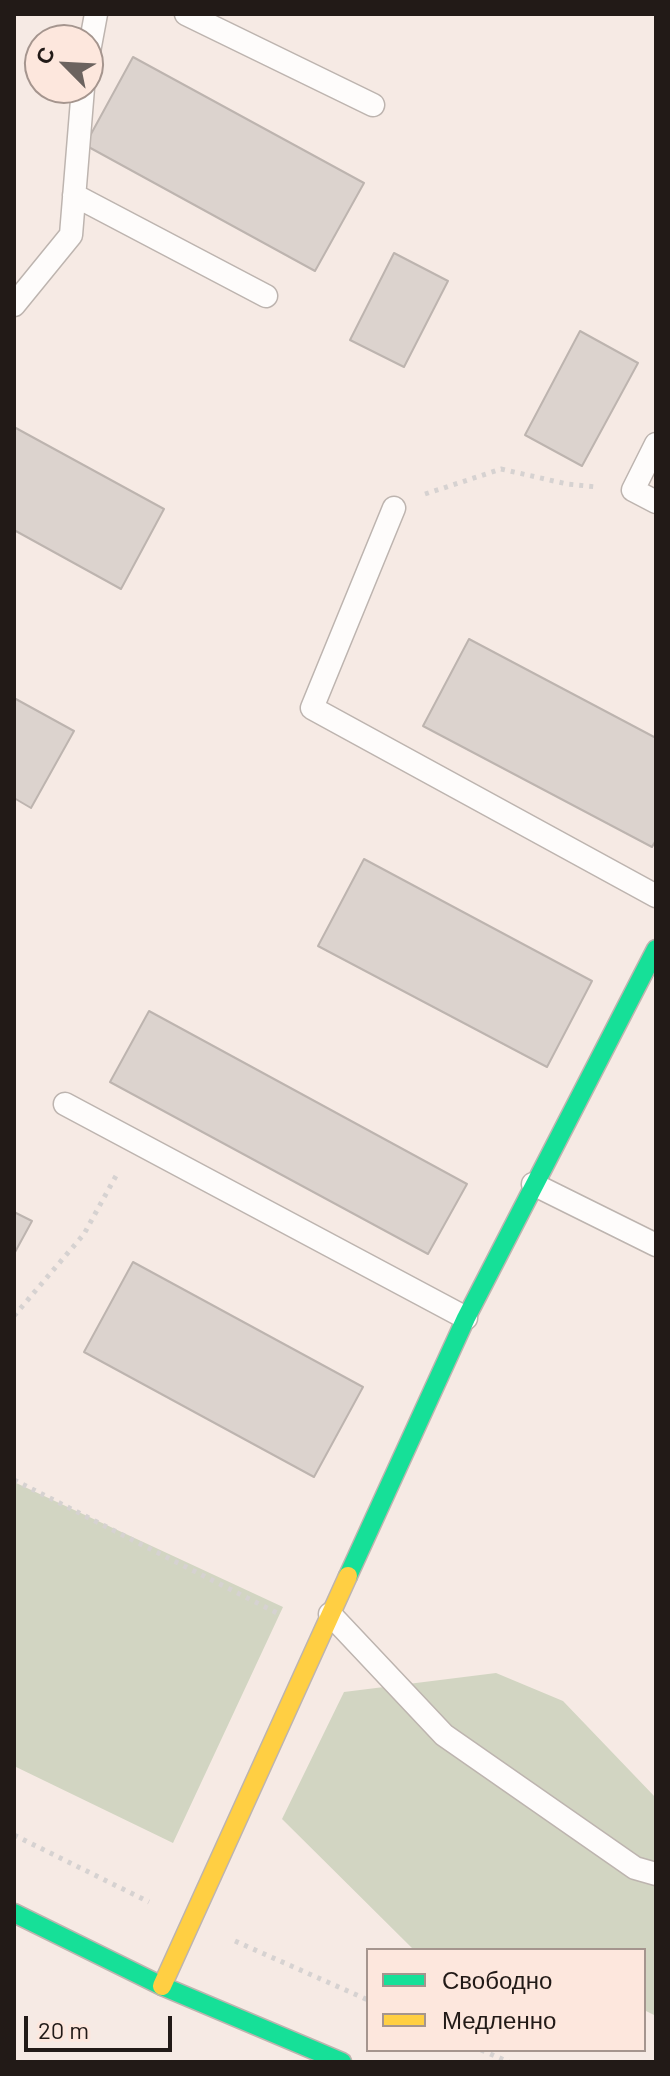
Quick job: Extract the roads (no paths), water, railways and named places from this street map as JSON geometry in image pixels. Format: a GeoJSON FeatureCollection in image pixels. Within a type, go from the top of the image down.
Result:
{"type":"FeatureCollection","features":[{"type":"Feature","properties":{"kind":"street"},"geometry":{"type":"LineString","coordinates":[[162,1986],[466,1318],[656,949]]}},
{"type":"Feature","properties":{"kind":"street"},"geometry":{"type":"LineString","coordinates":[[14,1913],[162,1986],[342,2062]]}},
{"type":"Feature","properties":{"kind":"lane"},"geometry":{"type":"LineString","coordinates":[[186,14],[373,105]]}},
{"type":"Feature","properties":{"kind":"lane"},"geometry":{"type":"LineString","coordinates":[[14,305],[71,235],[82,104]]}},
{"type":"Feature","properties":{"kind":"lane"},"geometry":{"type":"LineString","coordinates":[[74,195],[266,296]]}},
{"type":"Feature","properties":{"kind":"lane"},"geometry":{"type":"LineString","coordinates":[[656,444],[633,490],[656,502]]}},
{"type":"Feature","properties":{"kind":"lane"},"geometry":{"type":"LineString","coordinates":[[394,508],[312,708],[656,896]]}},
{"type":"Feature","properties":{"kind":"lane"},"geometry":{"type":"LineString","coordinates":[[65,1104],[466,1318]]}},
{"type":"Feature","properties":{"kind":"lane"},"geometry":{"type":"LineString","coordinates":[[533,1184],[656,1245]]}},
{"type":"Feature","properties":{"kind":"lane"},"geometry":{"type":"LineString","coordinates":[[330,1614],[444,1735],[635,1868],[656,1874]]}}]}
